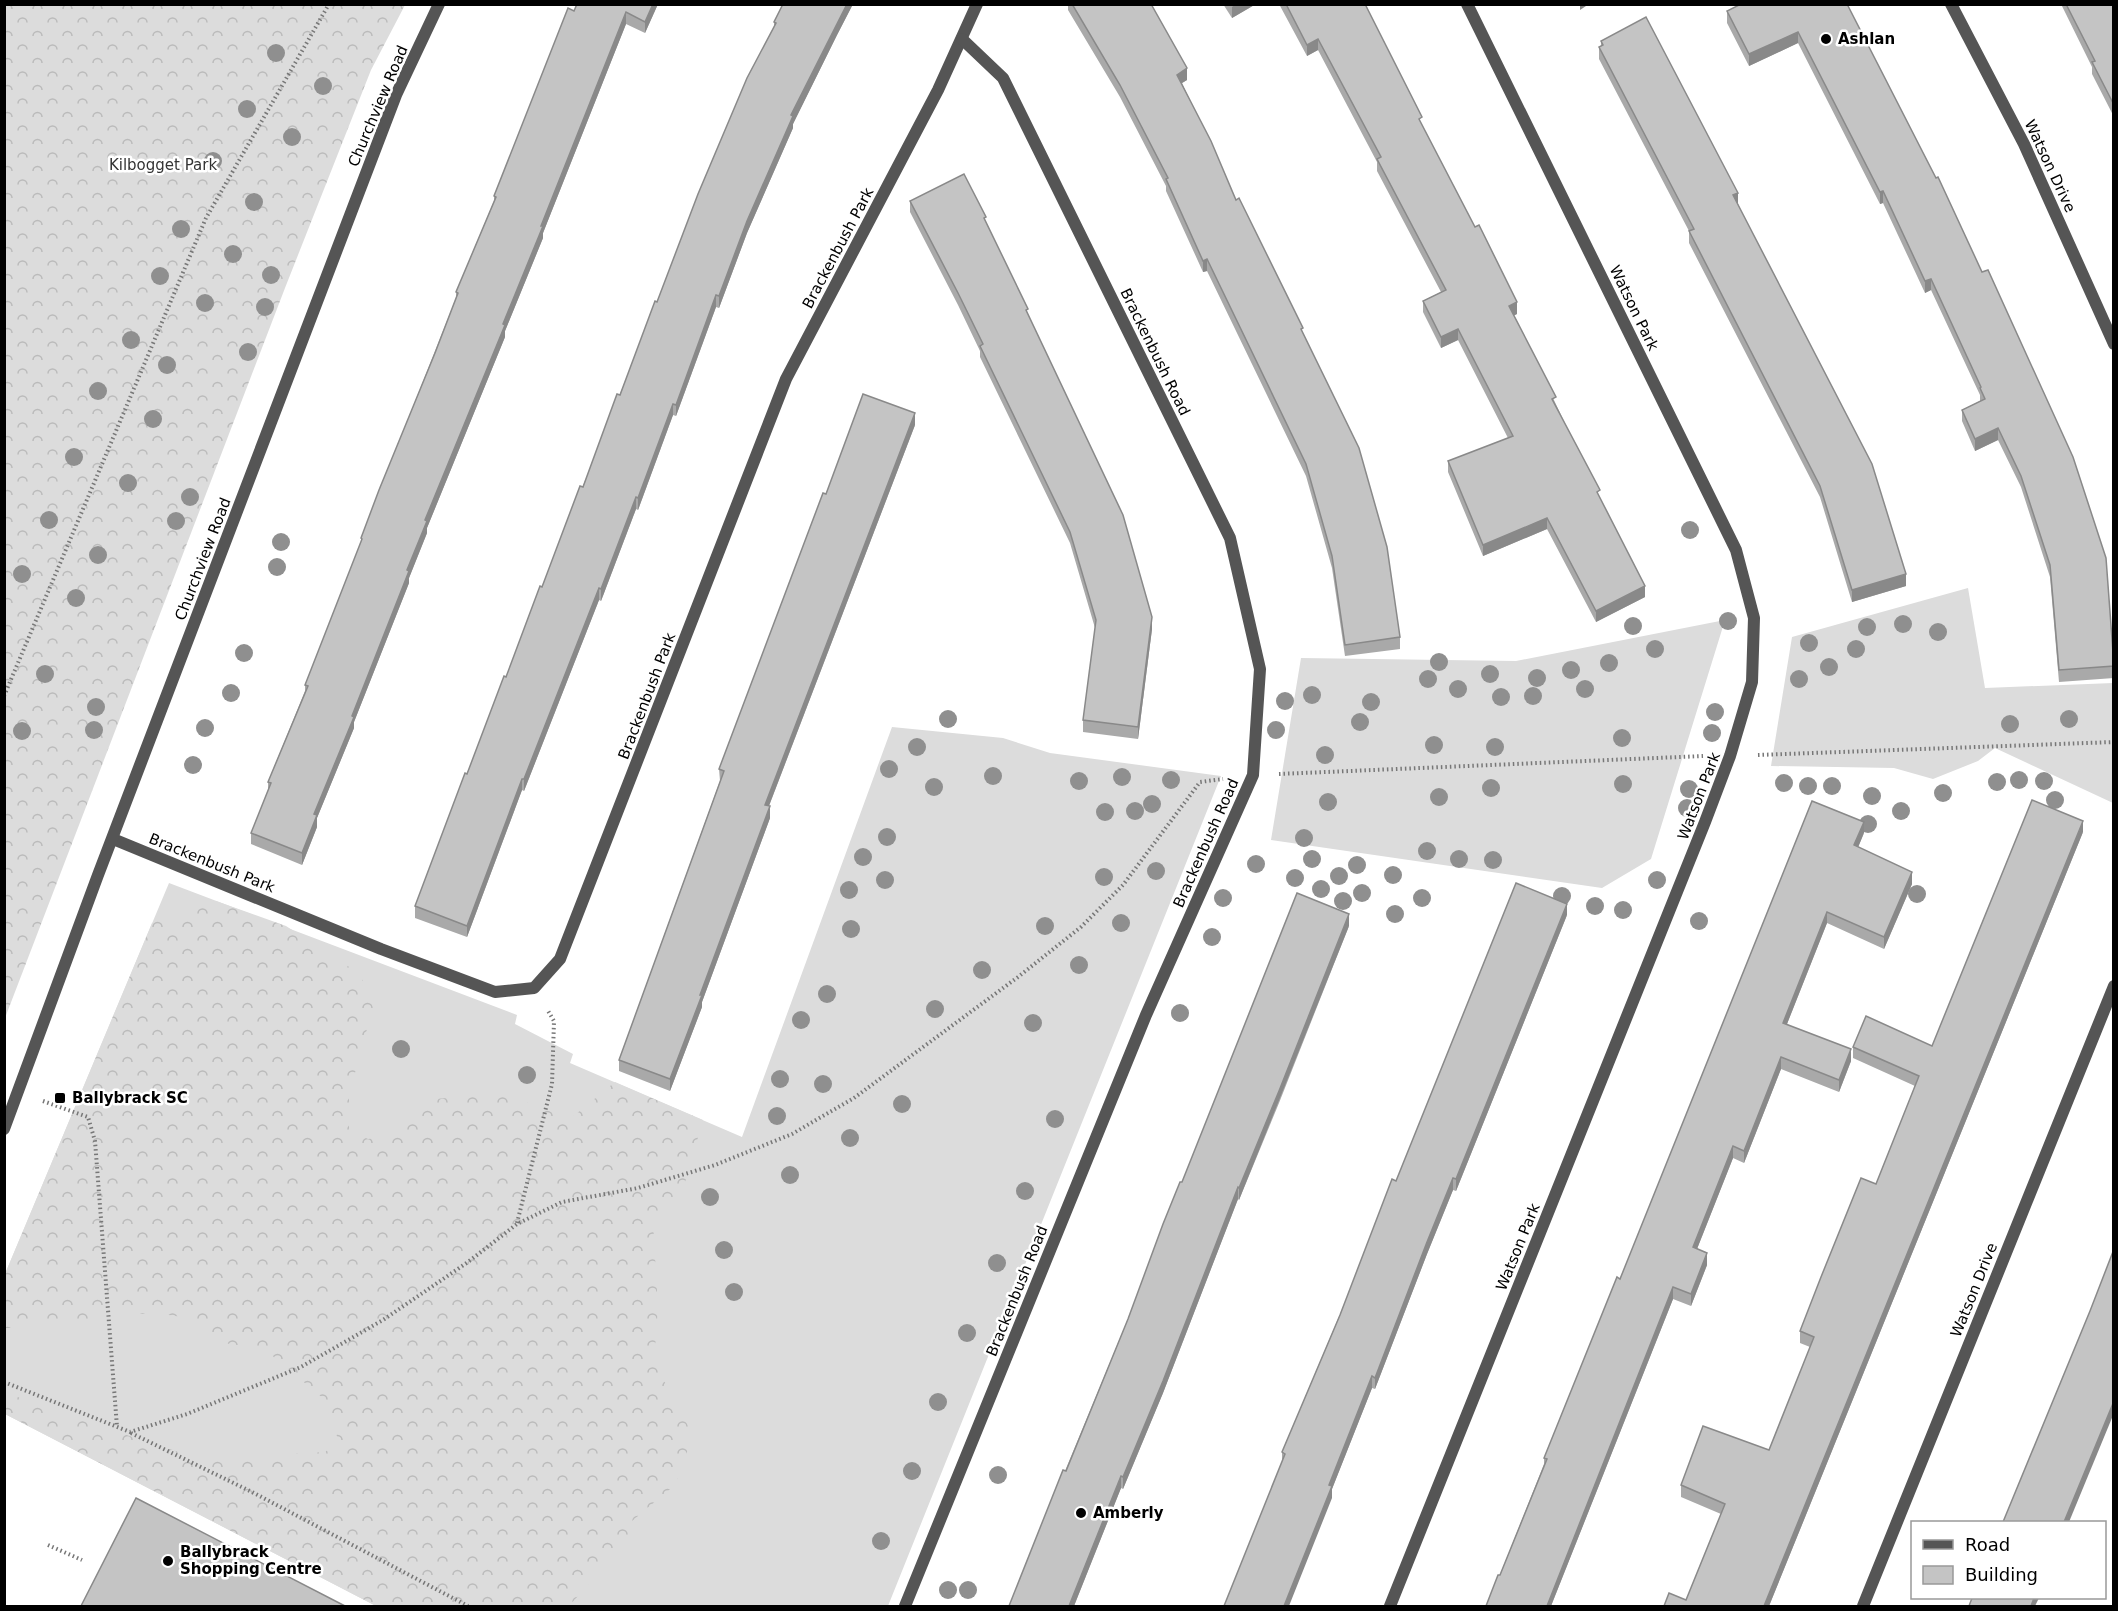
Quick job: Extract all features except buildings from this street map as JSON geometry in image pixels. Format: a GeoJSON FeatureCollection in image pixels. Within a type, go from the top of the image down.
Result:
{"type":"FeatureCollection","features":[{"type":"Feature","properties":{"kind":"street","name":"Churchview Road"},"geometry":{"type":"LineString","coordinates":[[4,1129],[98,875],[396,95],[439,4]]}},
{"type":"Feature","properties":{"kind":"street","name":"Brackenbush Park"},"geometry":{"type":"LineString","coordinates":[[113,839],[381,949],[495,992],[534,988],[560,958],[637,766],[786,379],[938,90],[977,4]]}},
{"type":"Feature","properties":{"kind":"street","name":"Watson Park"},"geometry":{"type":"LineString","coordinates":[[1390,1606],[1705,822],[1730,756],[1752,682],[1754,618],[1736,550],[1467,4]]}},
{"type":"Feature","properties":{"kind":"street","name":"Watson Drive"},"geometry":{"type":"LineString","coordinates":[[1951,4],[2024,144],[2114,344]]}},
{"type":"Feature","properties":{"kind":"street","name":"Brackenbush Road"},"geometry":{"type":"LineString","coordinates":[[905,1606],[1146,1016],[1253,775],[1260,669],[1230,538],[1003,78],[962,39]]}},
{"type":"Feature","properties":{"kind":"street","name":"Watson Drive"},"geometry":{"type":"LineString","coordinates":[[1863,1606],[2114,986]]}},
{"type":"Feature","properties":{"kind":"path"},"geometry":{"type":"LineString","coordinates":[[4,696],[206,218],[328,4]]}},
{"type":"Feature","properties":{"kind":"path"},"geometry":{"type":"LineString","coordinates":[[130,1432],[187,1414],[301,1367],[383,1320],[468,1262],[517,1224],[562,1202],[638,1188],[715,1165],[792,1134],[854,1098],[1081,927],[1123,885],[1200,782],[1253,775],[2114,742]]}},
{"type":"Feature","properties":{"kind":"path"},"geometry":{"type":"LineString","coordinates":[[517,1224],[552,1084],[554,1021],[534,988]]}},
{"type":"Feature","properties":{"kind":"path"},"geometry":{"type":"LineString","coordinates":[[18,1092],[88,1117],[95,1141],[117,1427]]}},
{"type":"Feature","properties":{"kind":"path"},"geometry":{"type":"LineString","coordinates":[[4,1382],[130,1432],[252,1492],[468,1606]]}},
{"type":"Feature","properties":{"kind":"path"},"geometry":{"type":"LineString","coordinates":[[48,1545],[82,1560]]}},
{"type":"Feature","properties":{"kind":"green space","name":"Kilbogget Park"},"geometry":{"type":"Polygon","coordinates":[[[5,4],[405,5],[371,70],[5,1018],[5,4]]]}},
{"type":"Feature","properties":{"kind":"green space"},"geometry":{"type":"Polygon","coordinates":[[[1968,588],[1985,688],[2113,683],[2113,803],[1995,748],[1978,761],[1933,779],[1894,768],[1771,766],[1792,637],[1968,588]]]}},
{"type":"Feature","properties":{"kind":"green space"},"geometry":{"type":"Polygon","coordinates":[[[1725,620],[1651,859],[1602,888],[1271,840],[1301,658],[1516,661],[1725,620]]]}},
{"type":"Feature","properties":{"kind":"green space"},"geometry":{"type":"Polygon","coordinates":[[[892,727],[1003,738],[1050,753],[1221,776],[888,1606],[376,1606],[5,1414],[5,1274],[169,883],[517,1015],[515,1024],[573,1054],[570,1063],[742,1137],[892,727]]]}},
{"type":"Feature","properties":{"kind":"green space"},"geometry":{"type":"Polygon","coordinates":[[[216,901],[286,926],[360,974],[373,1007],[349,1095],[349,1130],[368,1139],[397,1134],[410,1109],[435,1099],[510,1096],[570,1119],[615,1082],[703,1120],[684,1186],[671,1204],[653,1222],[658,1308],[654,1362],[693,1435],[675,1485],[632,1521],[628,1540],[569,1606],[376,1606],[5,1414],[5,1392],[59,1413],[200,1459],[325,1452],[339,1442],[324,1399],[263,1348],[229,1344],[210,1335],[189,1318],[162,1314],[136,1314],[110,1309],[95,1318],[77,1323],[54,1319],[17,1328],[5,1328],[5,1274],[152,923],[216,901]]]}},
{"type":"Feature","properties":{"kind":"place","name":"Ashlan"},"geometry":{"type":"Point","coordinates":[1826,39]}},
{"type":"Feature","properties":{"kind":"place","name":"Ballybrack SC"},"geometry":{"type":"Point","coordinates":[60,1098]}},
{"type":"Feature","properties":{"kind":"place","name":"Amberly"},"geometry":{"type":"Point","coordinates":[1081,1513]}},
{"type":"Feature","properties":{"kind":"place","name":"Ballybrack Shopping Centre"},"geometry":{"type":"Point","coordinates":[168,1561]}}]}
